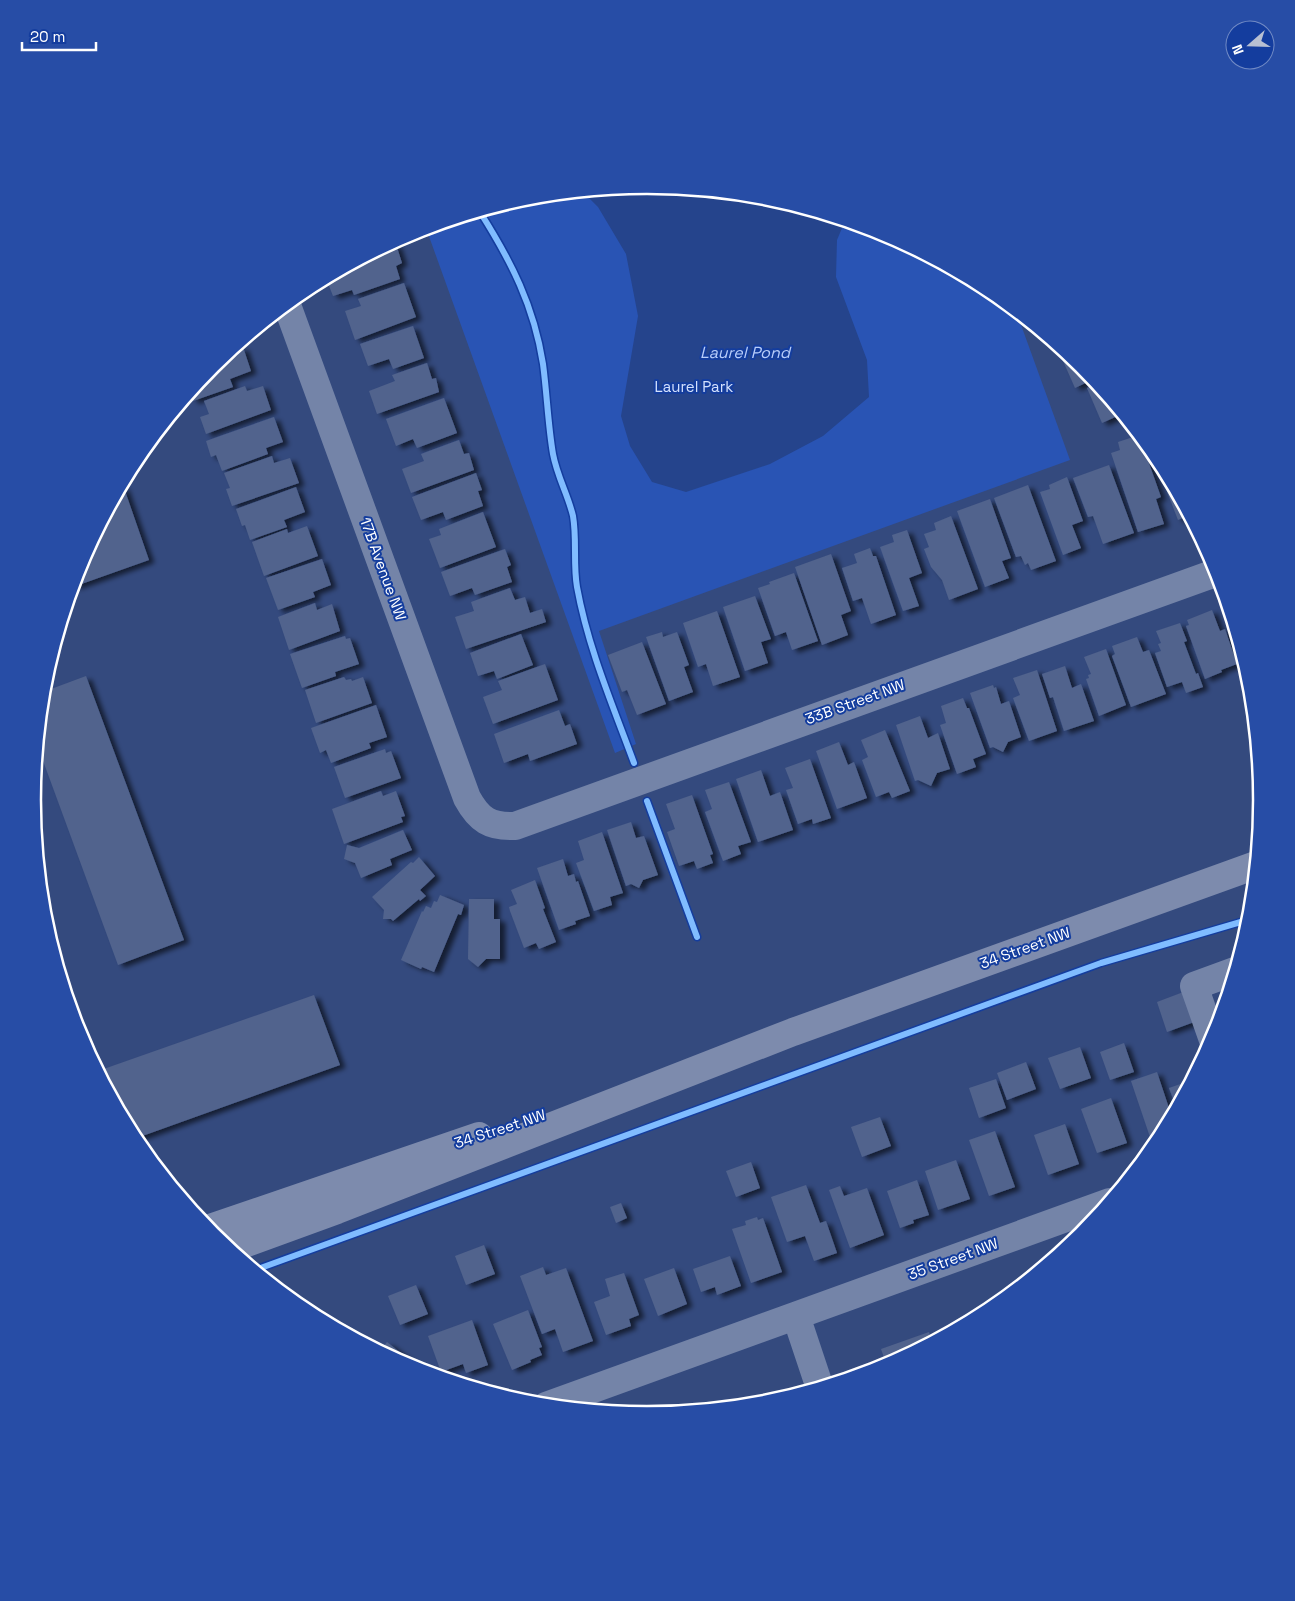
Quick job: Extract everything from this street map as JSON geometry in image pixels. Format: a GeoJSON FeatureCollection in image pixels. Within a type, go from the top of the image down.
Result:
{"type":"FeatureCollection","features":[{"type":"Feature","properties":{"kind":"main road","name":"34 Street NW"},"geometry":{"type":"LineString","coordinates":[[238,1246],[337,1210],[793,1032],[1250,866]]}},
{"type":"Feature","properties":{"kind":"main road","name":"34 Street NW"},"geometry":{"type":"LineString","coordinates":[[216,1226],[395,1164],[793,1032]]}},
{"type":"Feature","properties":{"kind":"street","name":"17B Avenue NW"},"geometry":{"type":"LineString","coordinates":[[290,311],[467,798],[480,818],[492,824]]}},
{"type":"Feature","properties":{"kind":"street","name":"33B Street NW"},"geometry":{"type":"LineString","coordinates":[[492,824],[516,826],[1210,575]]}},
{"type":"Feature","properties":{"kind":"street"},"geometry":{"type":"LineString","coordinates":[[1209,1029],[1194,986],[1228,974]]}},
{"type":"Feature","properties":{"kind":"street","name":"35 Street NW"},"geometry":{"type":"LineString","coordinates":[[561,1401],[1097,1207]]}},
{"type":"Feature","properties":{"kind":"street"},"geometry":{"type":"LineString","coordinates":[[796,1316],[818,1382]]}},
{"type":"Feature","properties":{"kind":"green space","name":"Laurel Park"},"geometry":{"type":"Polygon","coordinates":[[[648,194],[727,199],[804,215],[880,240],[951,275],[1020,323],[1070,460],[599,631],[636,744],[615,753],[429,235],[491,215],[568,199],[648,194]]]}},
{"type":"Feature","properties":{"kind":"water","name":"Laurel Pond"},"geometry":{"type":"Polygon","coordinates":[[[648,194],[727,199],[766,206],[843,226],[837,240],[836,277],[867,360],[869,397],[823,436],[770,464],[686,492],[652,482],[630,446],[621,416],[638,316],[626,254],[598,207],[588,197],[648,194]]]}},
{"type":"Feature","properties":{"kind":"building"},"geometry":{"type":"Polygon","coordinates":[[[397,248],[402,263],[396,266],[400,279],[354,295],[352,290],[333,296],[329,285],[397,248]]]}},
{"type":"Feature","properties":{"kind":"building"},"geometry":{"type":"Polygon","coordinates":[[[404,283],[416,317],[355,340],[345,311],[361,306],[358,299],[404,283]]]}},
{"type":"Feature","properties":{"kind":"building"},"geometry":{"type":"Polygon","coordinates":[[[413,326],[424,358],[393,369],[389,359],[368,366],[360,344],[413,326]]]}},
{"type":"Feature","properties":{"kind":"building"},"geometry":{"type":"Polygon","coordinates":[[[244,349],[251,371],[230,379],[233,387],[193,401],[219,372],[244,349]]]}},
{"type":"Feature","properties":{"kind":"building"},"geometry":{"type":"Polygon","coordinates":[[[1062,359],[1086,383],[1075,388],[1062,359]]]}},
{"type":"Feature","properties":{"kind":"building"},"geometry":{"type":"Polygon","coordinates":[[[427,363],[432,379],[436,378],[439,392],[377,414],[369,391],[395,381],[392,375],[427,363]]]}},
{"type":"Feature","properties":{"kind":"building"},"geometry":{"type":"Polygon","coordinates":[[[245,386],[247,391],[263,386],[271,410],[206,434],[200,417],[209,414],[204,401],[245,386]]]}},
{"type":"Feature","properties":{"kind":"building"},"geometry":{"type":"Polygon","coordinates":[[[1090,387],[1116,417],[1102,423],[1087,388],[1090,387]]]}},
{"type":"Feature","properties":{"kind":"building"},"geometry":{"type":"Polygon","coordinates":[[[444,398],[457,433],[417,448],[413,439],[396,446],[386,419],[444,398]]]}},
{"type":"Feature","properties":{"kind":"building"},"geometry":{"type":"Polygon","coordinates":[[[274,417],[283,442],[266,448],[268,454],[222,471],[216,455],[211,457],[206,441],[274,417]]]}},
{"type":"Feature","properties":{"kind":"building"},"geometry":{"type":"Polygon","coordinates":[[[1132,437],[1147,457],[1161,497],[1156,499],[1164,524],[1138,532],[1111,453],[1120,450],[1118,442],[1132,437]]]}},
{"type":"Feature","properties":{"kind":"building"},"geometry":{"type":"Polygon","coordinates":[[[459,440],[464,454],[469,453],[474,470],[411,493],[402,469],[424,461],[421,454],[459,440]]]}},
{"type":"Feature","properties":{"kind":"building"},"geometry":{"type":"Polygon","coordinates":[[[272,456],[274,463],[290,458],[299,483],[232,506],[226,489],[230,488],[224,473],[272,456]]]}},
{"type":"Feature","properties":{"kind":"building"},"geometry":{"type":"Polygon","coordinates":[[[1109,465],[1134,533],[1103,544],[1093,516],[1088,517],[1073,478],[1109,465]]]}},
{"type":"Feature","properties":{"kind":"building"},"geometry":{"type":"Polygon","coordinates":[[[476,473],[482,490],[478,491],[483,506],[446,520],[443,512],[421,520],[412,497],[476,473]]]}},
{"type":"Feature","properties":{"kind":"building"},"geometry":{"type":"Polygon","coordinates":[[[1067,477],[1083,521],[1072,525],[1081,548],[1063,555],[1040,492],[1050,489],[1049,485],[1067,477]]]}},
{"type":"Feature","properties":{"kind":"building"},"geometry":{"type":"Polygon","coordinates":[[[1163,482],[1184,517],[1178,520],[1163,482]]]}},
{"type":"Feature","properties":{"kind":"building"},"geometry":{"type":"Polygon","coordinates":[[[1028,485],[1056,561],[1031,570],[1028,563],[1025,565],[1021,556],[1016,557],[994,498],[1028,485]]]}},
{"type":"Feature","properties":{"kind":"building"},"geometry":{"type":"Polygon","coordinates":[[[296,487],[305,512],[284,520],[287,527],[250,540],[245,525],[242,526],[236,509],[296,487]]]}},
{"type":"Feature","properties":{"kind":"building"},"geometry":{"type":"Polygon","coordinates":[[[125,492],[149,560],[81,584],[104,532],[125,492]]]}},
{"type":"Feature","properties":{"kind":"building"},"geometry":{"type":"Polygon","coordinates":[[[990,499],[1011,558],[1002,561],[1009,578],[985,587],[957,511],[990,499]]]}},
{"type":"Feature","properties":{"kind":"building"},"geometry":{"type":"Polygon","coordinates":[[[483,512],[496,547],[440,568],[429,539],[441,535],[439,529],[483,512]]]}},
{"type":"Feature","properties":{"kind":"building"},"geometry":{"type":"Polygon","coordinates":[[[951,516],[978,589],[949,600],[942,580],[931,567],[924,549],[929,547],[924,534],[936,530],[934,523],[951,516]]]}},
{"type":"Feature","properties":{"kind":"building"},"geometry":{"type":"Polygon","coordinates":[[[307,526],[318,556],[264,576],[252,542],[287,529],[288,533],[307,526]]]}},
{"type":"Feature","properties":{"kind":"building"},"geometry":{"type":"Polygon","coordinates":[[[907,530],[922,573],[909,578],[919,606],[903,611],[880,547],[894,542],[892,535],[907,530]]]}},
{"type":"Feature","properties":{"kind":"building"},"geometry":{"type":"Polygon","coordinates":[[[870,548],[873,556],[876,556],[896,615],[871,624],[862,598],[853,601],[842,568],[857,563],[854,554],[870,548]]]}},
{"type":"Feature","properties":{"kind":"building"},"geometry":{"type":"Polygon","coordinates":[[[505,549],[511,565],[507,567],[512,582],[475,595],[472,588],[450,596],[441,572],[505,549]]]}},
{"type":"Feature","properties":{"kind":"building"},"geometry":{"type":"Polygon","coordinates":[[[831,554],[851,611],[841,615],[848,635],[822,645],[795,567],[831,554]]]}},
{"type":"Feature","properties":{"kind":"building"},"geometry":{"type":"Polygon","coordinates":[[[322,559],[331,585],[313,592],[315,597],[278,610],[266,578],[322,559]]]}},
{"type":"Feature","properties":{"kind":"building"},"geometry":{"type":"Polygon","coordinates":[[[794,573],[818,641],[792,650],[786,632],[775,636],[758,588],[794,573]]]}},
{"type":"Feature","properties":{"kind":"building"},"geometry":{"type":"Polygon","coordinates":[[[510,588],[515,600],[525,597],[530,613],[542,609],[546,622],[466,649],[455,617],[474,611],[471,602],[510,588]]]}},
{"type":"Feature","properties":{"kind":"building"},"geometry":{"type":"Polygon","coordinates":[[[755,596],[771,639],[761,642],[768,663],[745,671],[723,607],[755,596]]]}},
{"type":"Feature","properties":{"kind":"building"},"geometry":{"type":"Polygon","coordinates":[[[315,603],[317,610],[332,604],[340,631],[289,650],[278,617],[315,603]]]}},
{"type":"Feature","properties":{"kind":"building"},"geometry":{"type":"Polygon","coordinates":[[[1212,610],[1220,631],[1225,629],[1237,664],[1205,679],[1186,626],[1189,625],[1187,620],[1212,610]]]}},
{"type":"Feature","properties":{"kind":"building"},"geometry":{"type":"Polygon","coordinates":[[[717,611],[740,677],[713,686],[706,664],[698,667],[683,623],[717,611]]]}},
{"type":"Feature","properties":{"kind":"building"},"geometry":{"type":"Polygon","coordinates":[[[1180,623],[1187,641],[1184,642],[1203,687],[1186,693],[1182,682],[1167,687],[1155,653],[1161,651],[1158,644],[1161,643],[1156,631],[1180,623]]]}},
{"type":"Feature","properties":{"kind":"building"},"geometry":{"type":"Polygon","coordinates":[[[662,632],[663,637],[677,632],[689,665],[684,667],[693,692],[669,701],[646,637],[662,632]]]}},
{"type":"Feature","properties":{"kind":"building"},"geometry":{"type":"Polygon","coordinates":[[[521,634],[533,665],[497,679],[494,671],[478,676],[470,653],[521,634]]]}},
{"type":"Feature","properties":{"kind":"building"},"geometry":{"type":"Polygon","coordinates":[[[345,636],[346,639],[350,638],[359,664],[335,672],[336,676],[302,688],[290,654],[345,636]]]}},
{"type":"Feature","properties":{"kind":"building"},"geometry":{"type":"Polygon","coordinates":[[[1137,637],[1143,652],[1149,650],[1166,694],[1131,707],[1112,656],[1115,654],[1112,646],[1137,637]]]}},
{"type":"Feature","properties":{"kind":"building"},"geometry":{"type":"Polygon","coordinates":[[[642,642],[666,704],[637,715],[627,690],[622,692],[608,655],[642,642]]]}},
{"type":"Feature","properties":{"kind":"building"},"geometry":{"type":"Polygon","coordinates":[[[1106,649],[1126,705],[1099,716],[1086,679],[1091,674],[1084,657],[1106,649]]]}},
{"type":"Feature","properties":{"kind":"building"},"geometry":{"type":"Polygon","coordinates":[[[545,664],[558,700],[493,724],[483,697],[502,690],[498,681],[545,664]]]}},
{"type":"Feature","properties":{"kind":"building"},"geometry":{"type":"Polygon","coordinates":[[[1065,666],[1072,688],[1081,684],[1094,721],[1064,731],[1053,697],[1050,698],[1042,674],[1065,666]]]}},
{"type":"Feature","properties":{"kind":"building"},"geometry":{"type":"Polygon","coordinates":[[[1037,670],[1057,731],[1029,741],[1013,698],[1020,695],[1013,678],[1037,670]]]}},
{"type":"Feature","properties":{"kind":"building"},"geometry":{"type":"Polygon","coordinates":[[[86,676],[184,940],[118,965],[43,761],[46,721],[52,689],[86,676]]]}},
{"type":"Feature","properties":{"kind":"building"},"geometry":{"type":"Polygon","coordinates":[[[344,677],[346,680],[351,679],[352,681],[363,677],[372,703],[316,723],[305,690],[344,677]]]}},
{"type":"Feature","properties":{"kind":"building"},"geometry":{"type":"Polygon","coordinates":[[[993,685],[994,688],[996,687],[1001,704],[1009,701],[1021,737],[1008,742],[1003,752],[993,747],[990,748],[970,693],[993,685]]]}},
{"type":"Feature","properties":{"kind":"building"},"geometry":{"type":"Polygon","coordinates":[[[963,698],[967,708],[969,708],[986,754],[973,759],[976,767],[957,774],[940,725],[946,723],[941,706],[963,698]]]}},
{"type":"Feature","properties":{"kind":"building"},"geometry":{"type":"Polygon","coordinates":[[[376,705],[387,737],[369,743],[371,748],[331,763],[326,750],[320,753],[311,728],[376,705]]]}},
{"type":"Feature","properties":{"kind":"building"},"geometry":{"type":"Polygon","coordinates":[[[559,710],[565,726],[570,724],[577,744],[530,761],[528,754],[504,763],[494,734],[559,710]]]}},
{"type":"Feature","properties":{"kind":"building"},"geometry":{"type":"Polygon","coordinates":[[[920,716],[928,738],[938,733],[950,769],[937,773],[931,786],[918,780],[915,781],[896,725],[920,716]]]}},
{"type":"Feature","properties":{"kind":"building"},"geometry":{"type":"Polygon","coordinates":[[[885,730],[910,791],[892,798],[889,792],[876,797],[862,760],[868,757],[861,740],[885,730]]]}},
{"type":"Feature","properties":{"kind":"building"},"geometry":{"type":"Polygon","coordinates":[[[839,742],[848,765],[854,762],[867,798],[837,809],[816,751],[839,742]]]}},
{"type":"Feature","properties":{"kind":"building"},"geometry":{"type":"Polygon","coordinates":[[[385,749],[386,753],[391,751],[401,778],[345,798],[334,767],[385,749]]]}},
{"type":"Feature","properties":{"kind":"building"},"geometry":{"type":"Polygon","coordinates":[[[810,759],[831,818],[813,824],[812,819],[798,824],[786,790],[793,788],[785,768],[810,759]]]}},
{"type":"Feature","properties":{"kind":"building"},"geometry":{"type":"Polygon","coordinates":[[[761,770],[770,796],[780,792],[793,830],[758,842],[736,779],[761,770]]]}},
{"type":"Feature","properties":{"kind":"building"},"geometry":{"type":"Polygon","coordinates":[[[729,782],[751,842],[738,846],[741,854],[723,861],[705,812],[712,809],[705,790],[729,782]]]}},
{"type":"Feature","properties":{"kind":"building"},"geometry":{"type":"Polygon","coordinates":[[[381,791],[383,796],[396,791],[405,816],[401,817],[403,822],[344,844],[332,809],[381,791]]]}},
{"type":"Feature","properties":{"kind":"building"},"geometry":{"type":"Polygon","coordinates":[[[692,795],[713,854],[710,855],[713,863],[697,869],[694,861],[679,866],[667,832],[675,829],[666,804],[692,795]]]}},
{"type":"Feature","properties":{"kind":"building"},"geometry":{"type":"Polygon","coordinates":[[[631,822],[636,838],[644,836],[658,875],[643,880],[639,888],[631,884],[626,886],[607,830],[631,822]]]}},
{"type":"Feature","properties":{"kind":"building"},"geometry":{"type":"Polygon","coordinates":[[[403,830],[412,850],[390,859],[392,865],[361,878],[355,863],[344,859],[347,845],[359,848],[403,830]]]}},
{"type":"Feature","properties":{"kind":"building"},"geometry":{"type":"Polygon","coordinates":[[[602,832],[623,893],[610,897],[612,905],[594,911],[576,863],[584,860],[578,841],[602,832]]]}},
{"type":"Feature","properties":{"kind":"building"},"geometry":{"type":"Polygon","coordinates":[[[419,857],[435,876],[420,890],[426,896],[420,901],[419,899],[393,921],[391,919],[383,919],[384,910],[372,897],[419,857]]]}},
{"type":"Feature","properties":{"kind":"building"},"geometry":{"type":"Polygon","coordinates":[[[563,859],[568,876],[574,874],[576,882],[578,881],[590,916],[575,921],[576,924],[559,930],[537,868],[563,859]]]}},
{"type":"Feature","properties":{"kind":"building"},"geometry":{"type":"Polygon","coordinates":[[[535,880],[545,908],[543,909],[556,942],[539,949],[536,943],[524,948],[509,907],[517,904],[511,890],[535,880]]]}},
{"type":"Feature","properties":{"kind":"building"},"geometry":{"type":"Polygon","coordinates":[[[440,895],[464,905],[461,915],[458,914],[434,972],[422,967],[421,969],[401,960],[422,911],[426,906],[431,908],[434,901],[437,902],[440,895]]]}},
{"type":"Feature","properties":{"kind":"building"},"geometry":{"type":"Polygon","coordinates":[[[469,899],[494,899],[494,919],[500,919],[500,959],[486,959],[478,967],[468,959],[469,899]]]}},
{"type":"Feature","properties":{"kind":"building"},"geometry":{"type":"Polygon","coordinates":[[[1186,991],[1197,1021],[1167,1032],[1157,1002],[1186,991]]]}},
{"type":"Feature","properties":{"kind":"building"},"geometry":{"type":"Polygon","coordinates":[[[314,995],[340,1065],[142,1136],[122,1104],[104,1069],[314,995]]]}},
{"type":"Feature","properties":{"kind":"building"},"geometry":{"type":"Polygon","coordinates":[[[1124,1043],[1134,1072],[1110,1080],[1100,1052],[1124,1043]]]}},
{"type":"Feature","properties":{"kind":"building"},"geometry":{"type":"Polygon","coordinates":[[[1080,1047],[1091,1078],[1060,1089],[1048,1058],[1080,1047]]]}},
{"type":"Feature","properties":{"kind":"building"},"geometry":{"type":"Polygon","coordinates":[[[1026,1062],[1036,1089],[1007,1100],[997,1073],[1026,1062]]]}},
{"type":"Feature","properties":{"kind":"building"},"geometry":{"type":"Polygon","coordinates":[[[1157,1072],[1170,1110],[1153,1136],[1150,1137],[1131,1081],[1157,1072]]]}},
{"type":"Feature","properties":{"kind":"building"},"geometry":{"type":"Polygon","coordinates":[[[996,1079],[1006,1108],[979,1118],[969,1088],[996,1079]]]}},
{"type":"Feature","properties":{"kind":"building"},"geometry":{"type":"Polygon","coordinates":[[[1184,1083],[1174,1102],[1169,1088],[1184,1083]]]}},
{"type":"Feature","properties":{"kind":"building"},"geometry":{"type":"Polygon","coordinates":[[[1111,1098],[1127,1143],[1097,1153],[1081,1109],[1111,1098]]]}},
{"type":"Feature","properties":{"kind":"building"},"geometry":{"type":"Polygon","coordinates":[[[880,1117],[891,1146],[862,1157],[851,1127],[880,1117]]]}},
{"type":"Feature","properties":{"kind":"building"},"geometry":{"type":"Polygon","coordinates":[[[1065,1124],[1079,1164],[1048,1175],[1034,1135],[1065,1124]]]}},
{"type":"Feature","properties":{"kind":"building"},"geometry":{"type":"Polygon","coordinates":[[[995,1131],[1015,1187],[989,1196],[969,1140],[995,1131]]]}},
{"type":"Feature","properties":{"kind":"building"},"geometry":{"type":"Polygon","coordinates":[[[956,1160],[970,1199],[938,1210],[925,1171],[956,1160]]]}},
{"type":"Feature","properties":{"kind":"building"},"geometry":{"type":"Polygon","coordinates":[[[751,1162],[760,1188],[736,1197],[726,1171],[751,1162]]]}},
{"type":"Feature","properties":{"kind":"building"},"geometry":{"type":"Polygon","coordinates":[[[917,1180],[929,1215],[913,1220],[914,1223],[900,1228],[887,1191],[917,1180]]]}},
{"type":"Feature","properties":{"kind":"building"},"geometry":{"type":"Polygon","coordinates":[[[806,1185],[820,1223],[826,1221],[837,1253],[814,1261],[805,1236],[787,1242],[771,1197],[806,1185]]]}},
{"type":"Feature","properties":{"kind":"building"},"geometry":{"type":"Polygon","coordinates":[[[840,1186],[844,1196],[867,1188],[884,1235],[850,1248],[829,1190],[840,1186]]]}},
{"type":"Feature","properties":{"kind":"building"},"geometry":{"type":"Polygon","coordinates":[[[621,1203],[627,1218],[616,1223],[610,1207],[621,1203]]]}},
{"type":"Feature","properties":{"kind":"building"},"geometry":{"type":"Polygon","coordinates":[[[757,1217],[758,1220],[763,1218],[782,1272],[751,1283],[732,1229],[746,1225],[745,1221],[757,1217]]]}},
{"type":"Feature","properties":{"kind":"building"},"geometry":{"type":"Polygon","coordinates":[[[484,1245],[495,1274],[466,1285],[455,1256],[484,1245]]]}},
{"type":"Feature","properties":{"kind":"building"},"geometry":{"type":"Polygon","coordinates":[[[730,1256],[741,1286],[717,1295],[715,1287],[701,1292],[693,1269],[730,1256]]]}},
{"type":"Feature","properties":{"kind":"building"},"geometry":{"type":"Polygon","coordinates":[[[543,1267],[546,1275],[566,1268],[593,1341],[563,1352],[555,1329],[542,1334],[520,1276],[543,1267]]]}},
{"type":"Feature","properties":{"kind":"building"},"geometry":{"type":"Polygon","coordinates":[[[674,1268],[687,1304],[658,1316],[644,1279],[674,1268]]]}},
{"type":"Feature","properties":{"kind":"building"},"geometry":{"type":"Polygon","coordinates":[[[624,1273],[639,1315],[629,1319],[631,1326],[606,1335],[594,1302],[610,1296],[605,1279],[624,1273]]]}},
{"type":"Feature","properties":{"kind":"building"},"geometry":{"type":"Polygon","coordinates":[[[416,1285],[428,1314],[400,1325],[388,1296],[416,1285]]]}},
{"type":"Feature","properties":{"kind":"building"},"geometry":{"type":"Polygon","coordinates":[[[528,1310],[542,1347],[539,1348],[542,1355],[512,1370],[493,1324],[528,1310]]]}},
{"type":"Feature","properties":{"kind":"building"},"geometry":{"type":"Polygon","coordinates":[[[472,1320],[488,1365],[466,1373],[463,1364],[443,1371],[440,1370],[428,1336],[472,1320]]]}},
{"type":"Feature","properties":{"kind":"building"},"geometry":{"type":"Polygon","coordinates":[[[929,1332],[930,1337],[884,1359],[881,1349],[929,1332]]]}},
{"type":"Feature","properties":{"kind":"building"},"geometry":{"type":"Polygon","coordinates":[[[387,1342],[405,1356],[384,1346],[387,1342]]]}},
{"type":"Feature","properties":{"kind":"cycle path"},"geometry":{"type":"LineString","coordinates":[[483,217],[511,266],[534,323],[543,364],[553,454],[573,516],[575,569],[582,610],[602,676],[634,763]]}},
{"type":"Feature","properties":{"kind":"cycle path"},"geometry":{"type":"LineString","coordinates":[[647,801],[697,937]]}},
{"type":"Feature","properties":{"kind":"cycle path"},"geometry":{"type":"LineString","coordinates":[[262,1268],[1101,963],[1241,922]]}}]}
